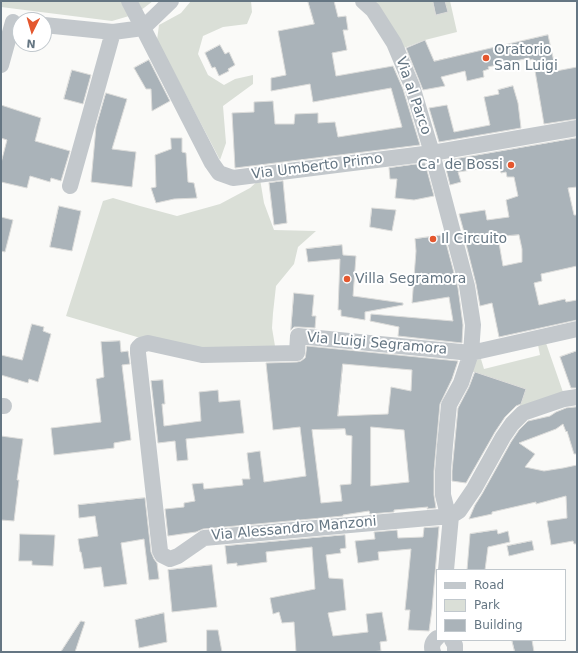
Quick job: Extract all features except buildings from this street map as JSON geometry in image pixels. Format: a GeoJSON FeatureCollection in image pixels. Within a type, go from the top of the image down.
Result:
{"type":"FeatureCollection","features":[{"type":"Feature","properties":{"kind":"street","name":"Via Umberto Primo"},"geometry":{"type":"LineString","coordinates":[[129,1],[212,163],[219,173],[234,178],[432,153],[577,128]]}},
{"type":"Feature","properties":{"kind":"street"},"geometry":{"type":"LineString","coordinates":[[52,26],[113,32],[144,28],[171,1]]}},
{"type":"Feature","properties":{"kind":"street","name":"Via al Parco"},"geometry":{"type":"LineString","coordinates":[[363,1],[373,10],[394,43],[412,86],[432,153],[467,286],[473,325],[471,353],[461,383],[449,406],[445,446],[443,495],[446,507],[451,516]]}},
{"type":"Feature","properties":{"kind":"street"},"geometry":{"type":"LineString","coordinates":[[1,65],[11,22]]}},
{"type":"Feature","properties":{"kind":"street"},"geometry":{"type":"LineString","coordinates":[[70,186],[113,32]]}},
{"type":"Feature","properties":{"kind":"street"},"geometry":{"type":"LineString","coordinates":[[471,353],[577,328]]}},
{"type":"Feature","properties":{"kind":"street","name":"Via Luigi Segramora"},"geometry":{"type":"LineString","coordinates":[[158,538],[138,353],[138,348],[141,345],[148,343],[202,355],[297,352],[298,336],[471,353]]}},
{"type":"Feature","properties":{"kind":"street"},"geometry":{"type":"LineString","coordinates":[[446,569],[451,516],[459,511],[474,489],[503,437],[512,424],[523,413],[571,398]]}},
{"type":"Feature","properties":{"kind":"street","name":"Via Alessandro Manzoni"},"geometry":{"type":"LineString","coordinates":[[158,538],[162,555],[170,559],[178,556],[204,538],[451,516]]}},
{"type":"Feature","properties":{"kind":"street"},"geometry":{"type":"LineString","coordinates":[[453,641],[455,645],[455,652]]}},
{"type":"Feature","properties":{"kind":"green space"},"geometry":{"type":"Polygon","coordinates":[[[1,1],[153,1],[136,14],[112,21],[52,13],[52,12],[1,7],[1,1]]]}},
{"type":"Feature","properties":{"kind":"green space"},"geometry":{"type":"Polygon","coordinates":[[[191,1],[251,1],[252,12],[247,24],[223,27],[203,36],[198,54],[208,75],[224,85],[235,79],[253,75],[253,84],[223,106],[226,143],[220,160],[157,40],[159,25],[181,13],[191,1]]]}},
{"type":"Feature","properties":{"kind":"green space"},"geometry":{"type":"Polygon","coordinates":[[[373,1],[450,1],[457,32],[425,40],[404,48],[373,1]]]}},
{"type":"Feature","properties":{"kind":"green space"},"geometry":{"type":"Polygon","coordinates":[[[260,179],[264,203],[274,230],[316,231],[298,247],[294,264],[276,286],[272,328],[276,352],[248,360],[154,342],[66,316],[103,201],[113,198],[177,216],[220,204],[250,188],[260,179]]]}},
{"type":"Feature","properties":{"kind":"green space"},"geometry":{"type":"Polygon","coordinates":[[[546,343],[564,395],[517,413],[525,390],[465,369],[468,361],[481,359],[484,369],[540,355],[538,345],[546,343]]]}},
{"type":"Feature","properties":{"kind":"place","name":"Oratorio San Luigi"},"geometry":{"type":"Point","coordinates":[486,58]}},
{"type":"Feature","properties":{"kind":"place","name":"Ca' de Bossi"},"geometry":{"type":"Point","coordinates":[511,165]}},
{"type":"Feature","properties":{"kind":"place","name":"Il Circuito"},"geometry":{"type":"Point","coordinates":[433,239]}},
{"type":"Feature","properties":{"kind":"place","name":"Villa Segramora"},"geometry":{"type":"Point","coordinates":[347,279]}}]}
